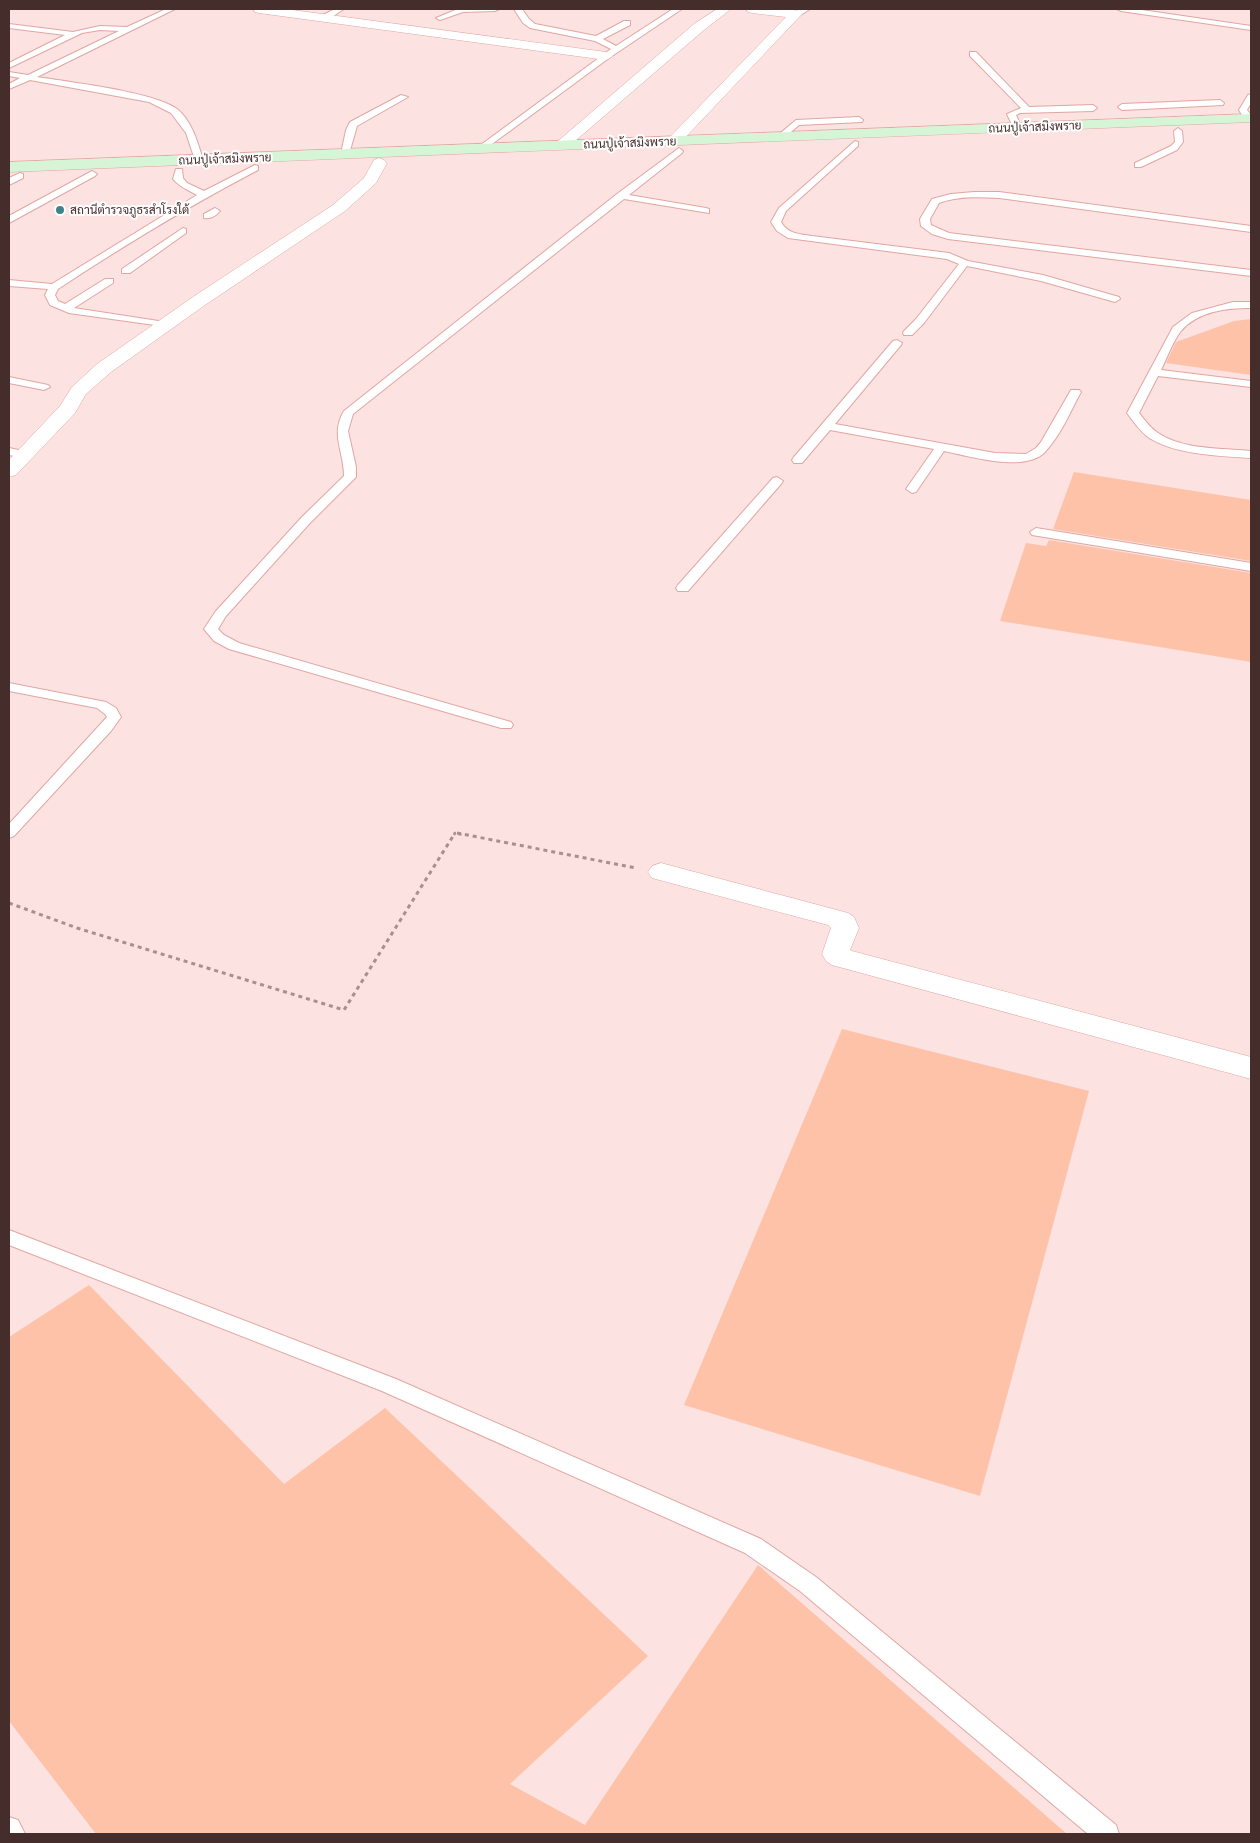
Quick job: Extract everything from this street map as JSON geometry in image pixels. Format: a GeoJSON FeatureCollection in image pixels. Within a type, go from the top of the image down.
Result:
{"type":"FeatureCollection","features":[{"type":"Feature","properties":{"kind":"main road","name":"ถนนปู่เจ้าสมิงพราย"},"geometry":{"type":"LineString","coordinates":[[87,171],[179,171],[254,168],[481,149],[562,145],[855,144],[1178,131],[1251,122]]}},
{"type":"Feature","properties":{"kind":"main road","name":"ถนนปู่เจ้าสมิงพราย"},"geometry":{"type":"LineString","coordinates":[[12,176],[199,160],[345,154],[379,158],[677,146],[781,136],[1017,127],[1251,122]]}},
{"type":"Feature","properties":{"kind":"street"},"geometry":{"type":"LineString","coordinates":[[259,9],[611,53]]}},
{"type":"Feature","properties":{"kind":"street"},"geometry":{"type":"LineString","coordinates":[[562,145],[699,27],[726,9]]}},
{"type":"Feature","properties":{"kind":"street"},"geometry":{"type":"LineString","coordinates":[[752,9],[802,11]]}},
{"type":"Feature","properties":{"kind":"street"},"geometry":{"type":"LineString","coordinates":[[677,146],[802,11]]}},
{"type":"Feature","properties":{"kind":"street"},"geometry":{"type":"LineString","coordinates":[[9,471],[17,453],[68,409],[79,391],[104,368],[339,208],[371,180],[379,158]]}},
{"type":"Feature","properties":{"kind":"street"},"geometry":{"type":"LineString","coordinates":[[661,872],[838,919],[844,923],[845,928],[836,950],[836,954],[842,958],[1251,1068]]}},
{"type":"Feature","properties":{"kind":"lane"},"geometry":{"type":"LineString","coordinates":[[9,87],[126,29],[171,9]]}},
{"type":"Feature","properties":{"kind":"lane"},"geometry":{"type":"LineString","coordinates":[[324,18],[340,9]]}},
{"type":"Feature","properties":{"kind":"lane"},"geometry":{"type":"LineString","coordinates":[[440,18],[462,10],[495,9]]}},
{"type":"Feature","properties":{"kind":"lane"},"geometry":{"type":"LineString","coordinates":[[518,9],[532,26],[598,39],[611,53]]}},
{"type":"Feature","properties":{"kind":"lane"},"geometry":{"type":"LineString","coordinates":[[481,149],[611,53],[678,9]]}},
{"type":"Feature","properties":{"kind":"lane"},"geometry":{"type":"LineString","coordinates":[[1121,9],[1251,28]]}},
{"type":"Feature","properties":{"kind":"lane"},"geometry":{"type":"LineString","coordinates":[[598,39],[626,23]]}},
{"type":"Feature","properties":{"kind":"lane"},"geometry":{"type":"LineString","coordinates":[[9,26],[73,34]]}},
{"type":"Feature","properties":{"kind":"lane"},"geometry":{"type":"LineString","coordinates":[[9,66],[73,34],[95,28],[126,29]]}},
{"type":"Feature","properties":{"kind":"lane"},"geometry":{"type":"LineString","coordinates":[[973,54],[1027,110]]}},
{"type":"Feature","properties":{"kind":"lane"},"geometry":{"type":"LineString","coordinates":[[9,74],[151,100],[174,111],[190,133],[199,160]]}},
{"type":"Feature","properties":{"kind":"lane"},"geometry":{"type":"LineString","coordinates":[[345,154],[353,124],[404,97]]}},
{"type":"Feature","properties":{"kind":"lane"},"geometry":{"type":"LineString","coordinates":[[1251,97],[1243,110],[1251,122]]}},
{"type":"Feature","properties":{"kind":"lane"},"geometry":{"type":"LineString","coordinates":[[1122,107],[1220,103]]}},
{"type":"Feature","properties":{"kind":"lane"},"geometry":{"type":"LineString","coordinates":[[1017,127],[1011,114],[1018,110],[1094,108]]}},
{"type":"Feature","properties":{"kind":"lane"},"geometry":{"type":"LineString","coordinates":[[781,136],[796,123],[859,120]]}},
{"type":"Feature","properties":{"kind":"lane"},"geometry":{"type":"LineString","coordinates":[[1138,166],[1174,148],[1179,142],[1178,131]]}},
{"type":"Feature","properties":{"kind":"lane"},"geometry":{"type":"LineString","coordinates":[[855,144],[782,210],[776,222],[780,229],[788,234],[812,239],[949,256],[965,263],[1042,278],[1115,299]]}},
{"type":"Feature","properties":{"kind":"lane"},"geometry":{"type":"LineString","coordinates":[[506,725],[234,646],[219,638],[211,629],[221,614],[299,528],[350,476],[350,467],[342,431],[348,414],[620,196],[677,146]]}},
{"type":"Feature","properties":{"kind":"lane"},"geometry":{"type":"LineString","coordinates":[[165,326],[73,311],[54,303],[50,295],[54,287],[160,219],[254,168]]}},
{"type":"Feature","properties":{"kind":"lane"},"geometry":{"type":"LineString","coordinates":[[9,220],[87,171]]}},
{"type":"Feature","properties":{"kind":"lane"},"geometry":{"type":"LineString","coordinates":[[179,171],[178,179],[184,186],[203,194]]}},
{"type":"Feature","properties":{"kind":"lane"},"geometry":{"type":"LineString","coordinates":[[1251,229],[999,195],[968,194],[935,200],[925,219],[926,226],[935,232],[948,236],[1251,272]]}},
{"type":"Feature","properties":{"kind":"lane"},"geometry":{"type":"LineString","coordinates":[[620,196],[706,211]]}},
{"type":"Feature","properties":{"kind":"lane"},"geometry":{"type":"LineString","coordinates":[[126,271],[184,232]]}},
{"type":"Feature","properties":{"kind":"lane"},"geometry":{"type":"LineString","coordinates":[[908,333],[920,321],[965,263]]}},
{"type":"Feature","properties":{"kind":"lane"},"geometry":{"type":"LineString","coordinates":[[66,308],[109,281]]}},
{"type":"Feature","properties":{"kind":"lane"},"geometry":{"type":"LineString","coordinates":[[9,282],[54,287]]}},
{"type":"Feature","properties":{"kind":"lane"},"geometry":{"type":"LineString","coordinates":[[1251,305],[1232,304],[1209,310],[1196,315],[1176,329],[1133,413],[1146,429],[1160,439],[1188,447],[1251,455]]}},
{"type":"Feature","properties":{"kind":"lane"},"geometry":{"type":"LineString","coordinates":[[798,460],[897,343]]}},
{"type":"Feature","properties":{"kind":"lane"},"geometry":{"type":"LineString","coordinates":[[1154,372],[1251,384]]}},
{"type":"Feature","properties":{"kind":"lane"},"geometry":{"type":"LineString","coordinates":[[9,380],[44,386]]}},
{"type":"Feature","properties":{"kind":"lane"},"geometry":{"type":"LineString","coordinates":[[827,426],[995,457],[1017,458],[1036,454],[1045,445],[1075,392]]}},
{"type":"Feature","properties":{"kind":"lane"},"geometry":{"type":"LineString","coordinates":[[912,489],[941,447]]}},
{"type":"Feature","properties":{"kind":"lane"},"geometry":{"type":"LineString","coordinates":[[683,588],[777,481]]}},
{"type":"Feature","properties":{"kind":"lane"},"geometry":{"type":"LineString","coordinates":[[1036,532],[1251,567]]}},
{"type":"Feature","properties":{"kind":"lane"},"geometry":{"type":"LineString","coordinates":[[9,687],[101,705],[111,711],[114,717],[99,736],[9,833]]}},
{"type":"Feature","properties":{"kind":"lane"},"geometry":{"type":"LineString","coordinates":[[9,1237],[389,1385],[753,1546],[808,1584],[1107,1834]]}},
{"type":"Feature","properties":{"kind":"lane"},"geometry":{"type":"LineString","coordinates":[[9,1829],[13,1834]]}},
{"type":"Feature","properties":{"kind":"path"},"geometry":{"type":"LineString","coordinates":[[9,903],[76,928],[344,1010],[455,834],[661,872]]}},
{"type":"Feature","properties":{"kind":"building"},"geometry":{"type":"Polygon","coordinates":[[[1251,319],[1251,375],[1166,363],[1176,342],[1234,321],[1251,319]]]}},
{"type":"Feature","properties":{"kind":"building"},"geometry":{"type":"Polygon","coordinates":[[[1074,472],[1251,500],[1251,561],[1053,529],[1074,472]]]}},
{"type":"Feature","properties":{"kind":"building"},"geometry":{"type":"Polygon","coordinates":[[[1049,540],[1251,573],[1251,662],[1000,621],[1026,543],[1046,546],[1049,540]]]}},
{"type":"Feature","properties":{"kind":"building"},"geometry":{"type":"Polygon","coordinates":[[[842,1029],[1089,1091],[980,1496],[684,1405],[842,1029]]]}},
{"type":"Feature","properties":{"kind":"building"},"geometry":{"type":"Polygon","coordinates":[[[89,1285],[284,1484],[385,1408],[648,1656],[510,1784],[585,1825],[758,1565],[1067,1834],[96,1834],[9,1721],[9,1337],[89,1285]]]}},
{"type":"Feature","properties":{"kind":"place","name":"สถานีตำรวจภูธรสำโรงใต้"},"geometry":{"type":"Point","coordinates":[60,210]}}]}
